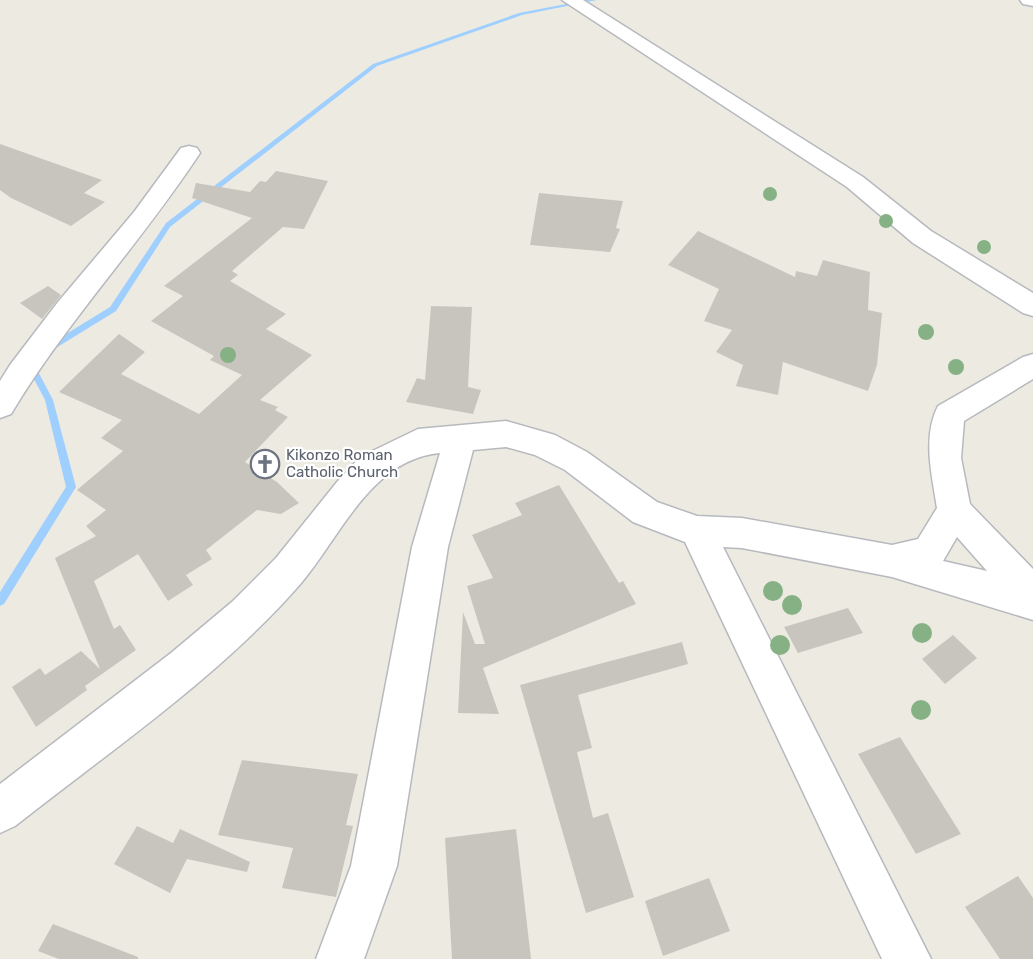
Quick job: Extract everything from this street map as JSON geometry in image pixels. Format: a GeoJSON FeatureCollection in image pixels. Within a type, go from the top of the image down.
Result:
{"type":"FeatureCollection","features":[{"type":"Feature","properties":{"kind":"street"},"geometry":{"type":"LineString","coordinates":[[571,0],[855,182],[922,237],[1033,306]]}},
{"type":"Feature","properties":{"kind":"street"},"geometry":{"type":"LineString","coordinates":[[0,406],[23,368],[86,284],[167,189],[189,153]]}},
{"type":"Feature","properties":{"kind":"street"},"geometry":{"type":"LineString","coordinates":[[1033,365],[949,415],[945,458],[954,510],[1033,595]]}},
{"type":"Feature","properties":{"kind":"street"},"geometry":{"type":"LineString","coordinates":[[0,811],[185,667],[246,613],[289,570],[349,492],[372,467],[418,442],[506,434],[544,444],[576,461],[645,512],[697,531],[742,533],[892,561],[950,579],[986,587],[1033,603]]}},
{"type":"Feature","properties":{"kind":"street"},"geometry":{"type":"LineString","coordinates":[[340,959],[374,866],[430,547],[460,438]]}},
{"type":"Feature","properties":{"kind":"street"},"geometry":{"type":"LineString","coordinates":[[892,561],[929,553],[954,510]]}},
{"type":"Feature","properties":{"kind":"street"},"geometry":{"type":"LineString","coordinates":[[697,531],[907,959]]}},
{"type":"Feature","properties":{"kind":"building"},"geometry":{"type":"Polygon","coordinates":[[[0,144],[102,180],[84,193],[105,202],[71,226],[11,198],[0,190],[0,144]]]}},
{"type":"Feature","properties":{"kind":"building"},"geometry":{"type":"Polygon","coordinates":[[[276,171],[328,181],[304,229],[283,227],[232,271],[238,275],[230,281],[286,314],[266,329],[312,355],[260,400],[278,407],[275,410],[288,417],[245,462],[277,482],[299,503],[281,514],[257,510],[206,550],[212,559],[186,575],[193,585],[168,601],[138,554],[94,581],[114,629],[120,625],[136,650],[85,686],[87,690],[36,727],[12,687],[40,668],[45,675],[81,651],[100,669],[55,558],[96,536],[86,526],[106,510],[77,490],[123,451],[101,438],[122,420],[59,392],[119,334],[145,352],[121,374],[199,414],[242,375],[210,360],[214,356],[151,321],[183,296],[164,286],[252,218],[192,198],[196,183],[250,192],[260,181],[266,182],[276,171]]]}},
{"type":"Feature","properties":{"kind":"building"},"geometry":{"type":"Polygon","coordinates":[[[539,193],[623,201],[616,228],[620,229],[610,252],[530,245],[539,193]]]}},
{"type":"Feature","properties":{"kind":"building"},"geometry":{"type":"Polygon","coordinates":[[[698,231],[795,277],[796,271],[817,276],[823,260],[870,272],[868,310],[882,313],[877,365],[868,391],[783,362],[778,395],[736,386],[743,365],[716,352],[732,330],[704,321],[719,289],[668,265],[698,231]]]}},
{"type":"Feature","properties":{"kind":"building"},"geometry":{"type":"Polygon","coordinates":[[[48,286],[61,295],[42,319],[20,303],[48,286]]]}},
{"type":"Feature","properties":{"kind":"building"},"geometry":{"type":"Polygon","coordinates":[[[431,306],[472,307],[468,387],[481,390],[473,414],[406,402],[417,378],[425,380],[431,306]]]}},
{"type":"Feature","properties":{"kind":"building"},"geometry":{"type":"Polygon","coordinates":[[[559,485],[619,583],[623,581],[636,604],[483,668],[499,714],[458,713],[463,612],[475,644],[485,644],[467,586],[493,578],[472,535],[522,515],[515,503],[559,485]]]}},
{"type":"Feature","properties":{"kind":"building"},"geometry":{"type":"Polygon","coordinates":[[[848,608],[863,633],[798,653],[784,627],[848,608]]]}},
{"type":"Feature","properties":{"kind":"building"},"geometry":{"type":"Polygon","coordinates":[[[953,635],[977,658],[945,684],[922,659],[953,635]]]}},
{"type":"Feature","properties":{"kind":"building"},"geometry":{"type":"Polygon","coordinates":[[[682,642],[688,664],[578,695],[592,748],[577,752],[593,818],[608,813],[634,897],[586,913],[520,685],[682,642]]]}},
{"type":"Feature","properties":{"kind":"building"},"geometry":{"type":"Polygon","coordinates":[[[900,737],[961,834],[916,854],[858,754],[900,737]]]}},
{"type":"Feature","properties":{"kind":"building"},"geometry":{"type":"Polygon","coordinates":[[[242,760],[358,774],[346,825],[353,826],[336,897],[282,888],[293,848],[218,835],[242,760]]]}},
{"type":"Feature","properties":{"kind":"building"},"geometry":{"type":"Polygon","coordinates":[[[137,826],[173,843],[180,829],[250,862],[247,872],[187,859],[170,893],[114,864],[137,826]]]}},
{"type":"Feature","properties":{"kind":"building"},"geometry":{"type":"Polygon","coordinates":[[[516,829],[531,959],[452,959],[445,838],[516,829]]]}},
{"type":"Feature","properties":{"kind":"building"},"geometry":{"type":"Polygon","coordinates":[[[1018,876],[1033,898],[1033,959],[1000,959],[965,907],[1018,876]]]}},
{"type":"Feature","properties":{"kind":"building"},"geometry":{"type":"Polygon","coordinates":[[[709,878],[730,931],[663,956],[645,901],[709,878]]]}},
{"type":"Feature","properties":{"kind":"building"},"geometry":{"type":"Polygon","coordinates":[[[53,924],[138,957],[138,959],[59,959],[38,951],[53,924]]]}},
{"type":"Feature","properties":{"kind":"waterway"},"geometry":{"type":"LineString","coordinates":[[48,349],[113,309],[168,225],[375,65],[521,14],[595,0]]}},
{"type":"Feature","properties":{"kind":"waterway"},"geometry":{"type":"LineString","coordinates":[[0,601],[71,487],[49,400],[30,364]]}},
{"type":"Feature","properties":{"kind":"place","name":"Kikonzo Roman Catholic Church"},"geometry":{"type":"Point","coordinates":[265,464]}}]}
